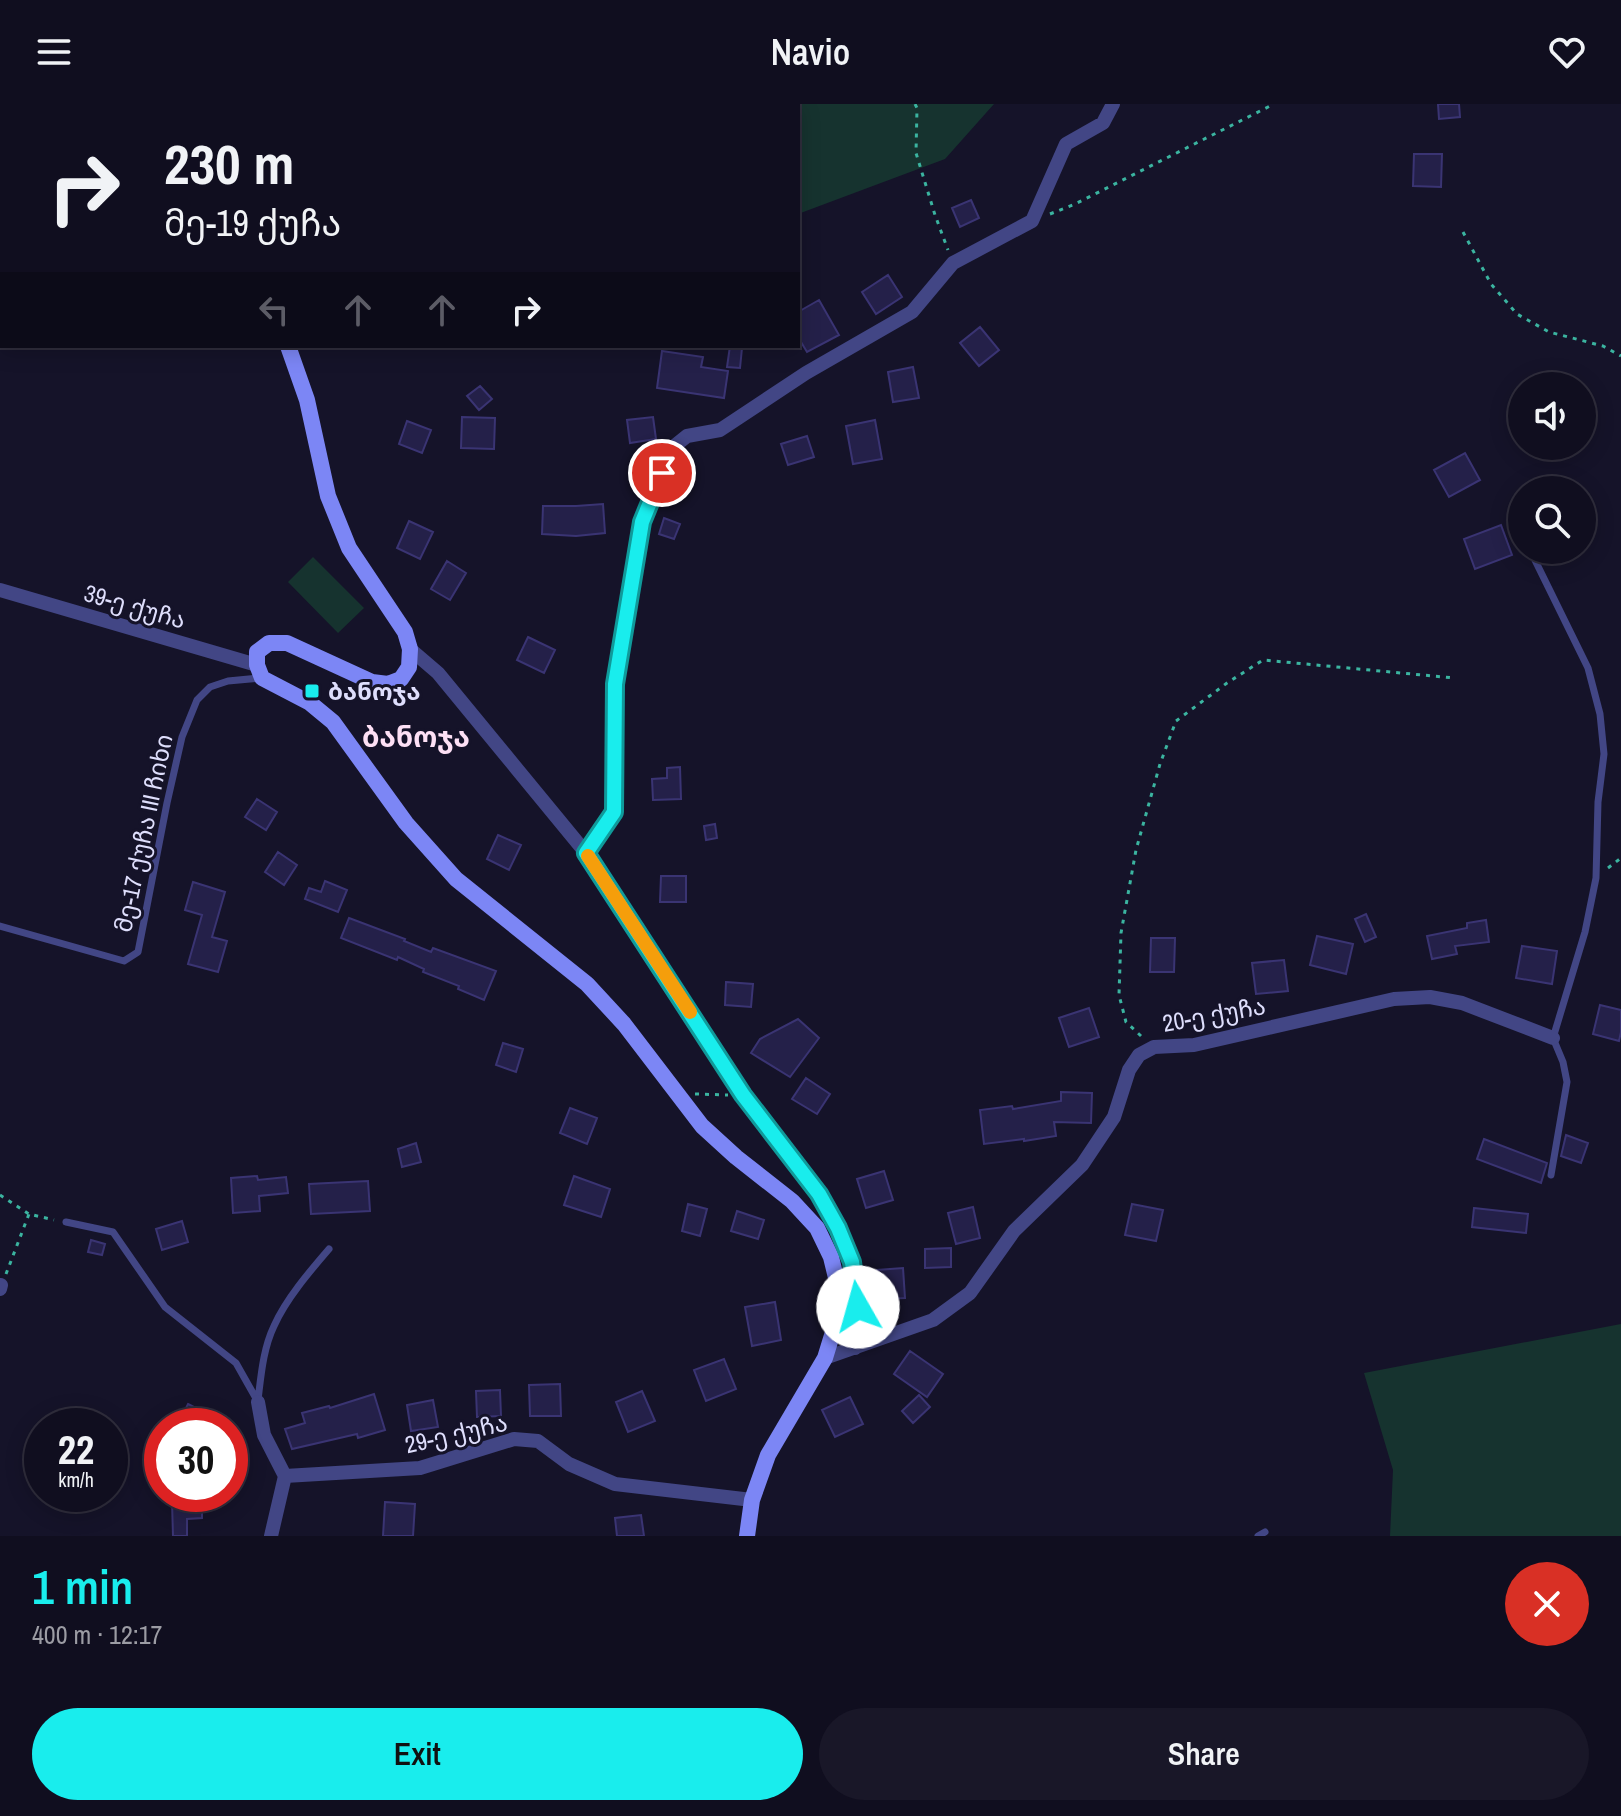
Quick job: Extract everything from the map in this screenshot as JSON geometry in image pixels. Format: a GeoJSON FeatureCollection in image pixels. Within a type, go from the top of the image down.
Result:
{"type":"FeatureCollection","features":[{"type":"Feature","properties":{"kind":"street"},"geometry":{"type":"LineString","coordinates":[[586,853],[614,812],[615,684],[642,522],[672,448],[687,436],[720,430],[806,373],[912,312],[953,263],[1032,221],[1066,144],[1103,123],[1113,104]]}},
{"type":"Feature","properties":{"kind":"street"},"geometry":{"type":"LineString","coordinates":[[289,348],[307,400],[328,496],[349,548],[405,632],[410,649],[409,667],[401,679],[388,684],[372,682],[287,643],[269,643],[257,652],[260,671],[310,703],[333,722],[406,823],[456,879],[587,984],[624,1024],[702,1126],[792,1201],[817,1228],[831,1257],[838,1286],[837,1319],[825,1358],[768,1455],[752,1500],[747,1536]]}},
{"type":"Feature","properties":{"kind":"street","name":"39-ე ქუჩა"},"geometry":{"type":"LineString","coordinates":[[0,590],[260,671]]}},
{"type":"Feature","properties":{"kind":"street"},"geometry":{"type":"LineString","coordinates":[[410,649],[438,673],[586,853],[743,1095],[819,1194],[852,1262],[858,1307],[855,1348]]}},
{"type":"Feature","properties":{"kind":"street","name":"20-ე ქუჩა"},"geometry":{"type":"LineString","coordinates":[[825,1358],[933,1320],[970,1293],[1014,1231],[1082,1165],[1114,1117],[1129,1070],[1139,1055],[1154,1047],[1194,1045],[1394,999],[1430,997],[1462,1003],[1553,1038]]}},
{"type":"Feature","properties":{"kind":"street"},"geometry":{"type":"LineString","coordinates":[[258,1402],[264,1435],[285,1476],[271,1536]]}},
{"type":"Feature","properties":{"kind":"street","name":"29-ე ქუჩა"},"geometry":{"type":"LineString","coordinates":[[285,1476],[420,1468],[514,1439],[538,1441],[569,1464],[615,1484],[752,1500]]}},
{"type":"Feature","properties":{"kind":"lane"},"geometry":{"type":"LineString","coordinates":[[1537,564],[1588,668],[1600,714],[1604,754],[1598,802],[1596,878],[1585,932],[1553,1038],[1567,1082],[1551,1175]]}},
{"type":"Feature","properties":{"kind":"lane","name":"მე-17 ქუჩა III ჩიხი"},"geometry":{"type":"LineString","coordinates":[[0,926],[124,961],[138,952],[179,750],[197,700],[210,687],[260,671]]}},
{"type":"Feature","properties":{"kind":"lane"},"geometry":{"type":"LineString","coordinates":[[66,1222],[113,1232],[165,1307],[236,1363],[258,1402]]}},
{"type":"Feature","properties":{"kind":"lane"},"geometry":{"type":"LineString","coordinates":[[258,1402],[264,1359],[274,1326],[302,1282],[329,1249]]}},
{"type":"Feature","properties":{"kind":"path"},"geometry":{"type":"LineString","coordinates":[[915,104],[916,153],[953,263]]}},
{"type":"Feature","properties":{"kind":"path"},"geometry":{"type":"LineString","coordinates":[[1032,221],[1075,204],[1274,104]]}},
{"type":"Feature","properties":{"kind":"path"},"geometry":{"type":"LineString","coordinates":[[1463,232],[1491,284],[1517,314],[1549,332],[1603,346],[1621,356]]}},
{"type":"Feature","properties":{"kind":"path"},"geometry":{"type":"LineString","coordinates":[[1154,1047],[1126,1022],[1119,995],[1121,933],[1136,850],[1160,764],[1176,721],[1263,660],[1454,678]]}},
{"type":"Feature","properties":{"kind":"path"},"geometry":{"type":"LineString","coordinates":[[676,1094],[743,1095]]}},
{"type":"Feature","properties":{"kind":"path"},"geometry":{"type":"LineString","coordinates":[[0,1195],[29,1214],[66,1222]]}},
{"type":"Feature","properties":{"kind":"path"},"geometry":{"type":"LineString","coordinates":[[1,1287],[29,1214]]}},
{"type":"Feature","properties":{"kind":"green space"},"geometry":{"type":"Polygon","coordinates":[[[800,104],[994,104],[945,159],[800,213],[800,104]]]}},
{"type":"Feature","properties":{"kind":"green space"},"geometry":{"type":"Polygon","coordinates":[[[313,557],[364,608],[338,633],[288,582],[313,557]]]}},
{"type":"Feature","properties":{"kind":"green space"},"geometry":{"type":"Polygon","coordinates":[[[1621,1324],[1621,1536],[1390,1536],[1393,1470],[1364,1373],[1621,1324]]]}},
{"type":"Feature","properties":{"kind":"building"},"geometry":{"type":"Polygon","coordinates":[[[1438,104],[1459,104],[1460,117],[1439,119],[1438,104]]]}},
{"type":"Feature","properties":{"kind":"building"},"geometry":{"type":"Polygon","coordinates":[[[1414,154],[1442,154],[1441,187],[1413,186],[1414,154]]]}},
{"type":"Feature","properties":{"kind":"building"},"geometry":{"type":"Polygon","coordinates":[[[971,200],[979,218],[960,227],[952,208],[971,200]]]}},
{"type":"Feature","properties":{"kind":"building"},"geometry":{"type":"Polygon","coordinates":[[[888,275],[902,297],[876,314],[862,292],[888,275]]]}},
{"type":"Feature","properties":{"kind":"building"},"geometry":{"type":"Polygon","coordinates":[[[819,300],[839,335],[807,352],[800,340],[800,311],[819,300]]]}},
{"type":"Feature","properties":{"kind":"building"},"geometry":{"type":"Polygon","coordinates":[[[980,327],[999,350],[979,366],[960,343],[980,327]]]}},
{"type":"Feature","properties":{"kind":"building"},"geometry":{"type":"Polygon","coordinates":[[[730,348],[742,348],[740,368],[727,367],[730,348]]]}},
{"type":"Feature","properties":{"kind":"building"},"geometry":{"type":"Polygon","coordinates":[[[662,351],[703,357],[701,367],[728,371],[724,398],[657,388],[662,351]]]}},
{"type":"Feature","properties":{"kind":"building"},"geometry":{"type":"Polygon","coordinates":[[[913,367],[919,398],[893,402],[888,372],[913,367]]]}},
{"type":"Feature","properties":{"kind":"building"},"geometry":{"type":"Polygon","coordinates":[[[480,386],[492,399],[479,410],[467,396],[480,386]]]}},
{"type":"Feature","properties":{"kind":"building"},"geometry":{"type":"Polygon","coordinates":[[[462,417],[495,418],[494,449],[461,448],[462,417]]]}},
{"type":"Feature","properties":{"kind":"building"},"geometry":{"type":"Polygon","coordinates":[[[653,417],[656,439],[630,443],[627,420],[653,417]]]}},
{"type":"Feature","properties":{"kind":"building"},"geometry":{"type":"Polygon","coordinates":[[[875,420],[882,459],[853,464],[846,426],[875,420]]]}},
{"type":"Feature","properties":{"kind":"building"},"geometry":{"type":"Polygon","coordinates":[[[407,421],[431,430],[422,453],[399,444],[407,421]]]}},
{"type":"Feature","properties":{"kind":"building"},"geometry":{"type":"Polygon","coordinates":[[[807,436],[814,457],[788,465],[781,444],[807,436]]]}},
{"type":"Feature","properties":{"kind":"building"},"geometry":{"type":"Polygon","coordinates":[[[1465,453],[1480,480],[1449,497],[1434,470],[1465,453]]]}},
{"type":"Feature","properties":{"kind":"building"},"geometry":{"type":"Polygon","coordinates":[[[603,504],[605,533],[576,536],[542,534],[543,506],[603,504]]]}},
{"type":"Feature","properties":{"kind":"building"},"geometry":{"type":"Polygon","coordinates":[[[664,518],[680,524],[674,539],[659,534],[664,518]]]}},
{"type":"Feature","properties":{"kind":"building"},"geometry":{"type":"Polygon","coordinates":[[[409,521],[433,532],[420,559],[397,548],[409,521]]]}},
{"type":"Feature","properties":{"kind":"building"},"geometry":{"type":"Polygon","coordinates":[[[1501,525],[1508,544],[1508,557],[1475,569],[1464,539],[1501,525]]]}},
{"type":"Feature","properties":{"kind":"building"},"geometry":{"type":"Polygon","coordinates":[[[447,561],[466,573],[450,600],[431,589],[447,561]]]}},
{"type":"Feature","properties":{"kind":"building"},"geometry":{"type":"Polygon","coordinates":[[[528,637],[555,650],[544,673],[517,660],[528,637]]]}},
{"type":"Feature","properties":{"kind":"building"},"geometry":{"type":"Polygon","coordinates":[[[680,767],[681,799],[653,800],[652,779],[667,778],[667,768],[680,767]]]}},
{"type":"Feature","properties":{"kind":"building"},"geometry":{"type":"Polygon","coordinates":[[[257,799],[277,812],[266,830],[245,817],[257,799]]]}},
{"type":"Feature","properties":{"kind":"building"},"geometry":{"type":"Polygon","coordinates":[[[715,824],[717,838],[706,840],[704,826],[715,824]]]}},
{"type":"Feature","properties":{"kind":"building"},"geometry":{"type":"Polygon","coordinates":[[[498,835],[521,845],[509,870],[487,859],[498,835]]]}},
{"type":"Feature","properties":{"kind":"building"},"geometry":{"type":"Polygon","coordinates":[[[278,852],[297,865],[284,885],[265,872],[278,852]]]}},
{"type":"Feature","properties":{"kind":"building"},"geometry":{"type":"Polygon","coordinates":[[[661,876],[686,876],[686,902],[660,902],[661,876]]]}},
{"type":"Feature","properties":{"kind":"building"},"geometry":{"type":"Polygon","coordinates":[[[325,881],[347,890],[338,912],[305,899],[309,888],[321,892],[325,881]]]}},
{"type":"Feature","properties":{"kind":"building"},"geometry":{"type":"Polygon","coordinates":[[[193,882],[225,892],[212,937],[227,941],[218,972],[188,964],[202,915],[185,910],[193,882]]]}},
{"type":"Feature","properties":{"kind":"building"},"geometry":{"type":"Polygon","coordinates":[[[1366,914],[1376,937],[1365,942],[1355,919],[1366,914]]]}},
{"type":"Feature","properties":{"kind":"building"},"geometry":{"type":"Polygon","coordinates":[[[349,918],[431,952],[433,948],[496,971],[484,1000],[398,957],[397,960],[341,938],[349,918]]]}},
{"type":"Feature","properties":{"kind":"building"},"geometry":{"type":"Polygon","coordinates":[[[1486,920],[1489,942],[1455,946],[1457,954],[1432,959],[1427,936],[1467,928],[1467,923],[1486,920]]]}},
{"type":"Feature","properties":{"kind":"building"},"geometry":{"type":"Polygon","coordinates":[[[1317,936],[1353,944],[1346,974],[1310,965],[1317,936]]]}},
{"type":"Feature","properties":{"kind":"building"},"geometry":{"type":"Polygon","coordinates":[[[1151,938],[1175,938],[1174,972],[1150,972],[1151,938]]]}},
{"type":"Feature","properties":{"kind":"building"},"geometry":{"type":"Polygon","coordinates":[[[1522,946],[1557,951],[1552,984],[1516,978],[1522,946]]]}},
{"type":"Feature","properties":{"kind":"building"},"geometry":{"type":"Polygon","coordinates":[[[1284,960],[1288,991],[1256,994],[1252,963],[1284,960]]]}},
{"type":"Feature","properties":{"kind":"building"},"geometry":{"type":"Polygon","coordinates":[[[726,982],[753,984],[751,1007],[725,1005],[726,982]]]}},
{"type":"Feature","properties":{"kind":"building"},"geometry":{"type":"Polygon","coordinates":[[[1600,1005],[1621,1010],[1619,1041],[1593,1034],[1600,1005]]]}},
{"type":"Feature","properties":{"kind":"building"},"geometry":{"type":"Polygon","coordinates":[[[1089,1008],[1099,1037],[1069,1047],[1059,1018],[1089,1008]]]}},
{"type":"Feature","properties":{"kind":"building"},"geometry":{"type":"Polygon","coordinates":[[[798,1019],[819,1038],[790,1077],[751,1053],[760,1039],[798,1019]]]}},
{"type":"Feature","properties":{"kind":"building"},"geometry":{"type":"Polygon","coordinates":[[[503,1043],[523,1049],[516,1072],[496,1065],[503,1043]]]}},
{"type":"Feature","properties":{"kind":"building"},"geometry":{"type":"Polygon","coordinates":[[[806,1078],[830,1094],[817,1114],[792,1099],[806,1078]]]}},
{"type":"Feature","properties":{"kind":"building"},"geometry":{"type":"Polygon","coordinates":[[[1061,1092],[1092,1093],[1091,1123],[1054,1122],[1056,1136],[984,1144],[980,1110],[1012,1106],[1013,1109],[1061,1101],[1061,1092]]]}},
{"type":"Feature","properties":{"kind":"building"},"geometry":{"type":"Polygon","coordinates":[[[570,1108],[597,1118],[587,1144],[560,1133],[570,1108]]]}},
{"type":"Feature","properties":{"kind":"building"},"geometry":{"type":"Polygon","coordinates":[[[1566,1135],[1588,1143],[1581,1163],[1561,1156],[1566,1135]]]}},
{"type":"Feature","properties":{"kind":"building"},"geometry":{"type":"Polygon","coordinates":[[[1484,1139],[1547,1163],[1541,1183],[1477,1159],[1484,1139]]]}},
{"type":"Feature","properties":{"kind":"building"},"geometry":{"type":"Polygon","coordinates":[[[416,1143],[421,1162],[402,1167],[398,1149],[416,1143]]]}},
{"type":"Feature","properties":{"kind":"building"},"geometry":{"type":"Polygon","coordinates":[[[884,1171],[893,1200],[866,1208],[857,1179],[884,1171]]]}},
{"type":"Feature","properties":{"kind":"building"},"geometry":{"type":"Polygon","coordinates":[[[257,1176],[258,1180],[286,1177],[288,1193],[259,1196],[260,1211],[233,1213],[231,1178],[257,1176]]]}},
{"type":"Feature","properties":{"kind":"building"},"geometry":{"type":"Polygon","coordinates":[[[574,1176],[610,1189],[601,1217],[564,1205],[574,1176]]]}},
{"type":"Feature","properties":{"kind":"building"},"geometry":{"type":"Polygon","coordinates":[[[368,1181],[370,1211],[311,1214],[309,1184],[368,1181]]]}},
{"type":"Feature","properties":{"kind":"building"},"geometry":{"type":"Polygon","coordinates":[[[688,1204],[707,1209],[700,1236],[682,1231],[688,1204]]]}},
{"type":"Feature","properties":{"kind":"building"},"geometry":{"type":"Polygon","coordinates":[[[1132,1204],[1163,1210],[1156,1241],[1125,1235],[1132,1204]]]}},
{"type":"Feature","properties":{"kind":"building"},"geometry":{"type":"Polygon","coordinates":[[[973,1207],[980,1238],[956,1244],[948,1213],[973,1207]]]}},
{"type":"Feature","properties":{"kind":"building"},"geometry":{"type":"Polygon","coordinates":[[[1474,1208],[1528,1214],[1526,1233],[1472,1227],[1474,1208]]]}},
{"type":"Feature","properties":{"kind":"building"},"geometry":{"type":"Polygon","coordinates":[[[737,1211],[764,1220],[758,1239],[731,1231],[737,1211]]]}},
{"type":"Feature","properties":{"kind":"building"},"geometry":{"type":"Polygon","coordinates":[[[182,1221],[188,1242],[162,1250],[156,1229],[182,1221]]]}},
{"type":"Feature","properties":{"kind":"building"},"geometry":{"type":"Polygon","coordinates":[[[91,1240],[105,1244],[102,1255],[88,1252],[91,1240]]]}},
{"type":"Feature","properties":{"kind":"building"},"geometry":{"type":"Polygon","coordinates":[[[951,1248],[951,1267],[925,1268],[925,1249],[951,1248]]]}},
{"type":"Feature","properties":{"kind":"building"},"geometry":{"type":"Polygon","coordinates":[[[903,1268],[905,1298],[878,1299],[877,1270],[903,1268]]]}},
{"type":"Feature","properties":{"kind":"building"},"geometry":{"type":"Polygon","coordinates":[[[775,1302],[781,1340],[752,1346],[745,1307],[775,1302]]]}},
{"type":"Feature","properties":{"kind":"building"},"geometry":{"type":"Polygon","coordinates":[[[910,1351],[943,1374],[927,1397],[894,1374],[910,1351]]]}},
{"type":"Feature","properties":{"kind":"building"},"geometry":{"type":"Polygon","coordinates":[[[724,1359],[736,1389],[706,1401],[694,1370],[724,1359]]]}},
{"type":"Feature","properties":{"kind":"building"},"geometry":{"type":"Polygon","coordinates":[[[560,1384],[561,1416],[530,1416],[529,1385],[560,1384]]]}},
{"type":"Feature","properties":{"kind":"building"},"geometry":{"type":"Polygon","coordinates":[[[500,1390],[501,1416],[477,1417],[476,1391],[500,1390]]]}},
{"type":"Feature","properties":{"kind":"building"},"geometry":{"type":"Polygon","coordinates":[[[642,1391],[655,1421],[628,1432],[616,1402],[642,1391]]]}},
{"type":"Feature","properties":{"kind":"building"},"geometry":{"type":"Polygon","coordinates":[[[374,1394],[385,1430],[358,1438],[357,1434],[292,1449],[285,1429],[305,1423],[302,1413],[374,1394]]]}},
{"type":"Feature","properties":{"kind":"building"},"geometry":{"type":"Polygon","coordinates":[[[919,1395],[930,1407],[913,1423],[902,1411],[919,1395]]]}},
{"type":"Feature","properties":{"kind":"building"},"geometry":{"type":"Polygon","coordinates":[[[850,1397],[863,1424],[835,1437],[822,1410],[850,1397]]]}},
{"type":"Feature","properties":{"kind":"building"},"geometry":{"type":"Polygon","coordinates":[[[433,1400],[438,1427],[411,1431],[407,1405],[433,1400]]]}},
{"type":"Feature","properties":{"kind":"building"},"geometry":{"type":"Polygon","coordinates":[[[385,1502],[415,1504],[413,1536],[383,1536],[385,1502]]]}},
{"type":"Feature","properties":{"kind":"building"},"geometry":{"type":"Polygon","coordinates":[[[172,1512],[202,1512],[202,1518],[187,1519],[187,1536],[173,1536],[172,1512]]]}},
{"type":"Feature","properties":{"kind":"building"},"geometry":{"type":"Polygon","coordinates":[[[641,1515],[644,1536],[617,1536],[615,1518],[641,1515]]]}},
{"type":"Feature","properties":{"kind":"slow traffic"},"geometry":{"type":"LineString","coordinates":[[588,856],[690,1012]]}},
{"type":"Feature","properties":{"kind":"place","name":"ბანოჯა"},"geometry":{"type":"Point","coordinates":[312,691]}},
{"type":"Feature","properties":{"kind":"district","name":"ბანოჯა"},"geometry":{"type":"Point","coordinates":[416,737]}},
{"type":"Feature","properties":{"kind":"route"},"geometry":{"type":"LineString","coordinates":[[662,473],[642,522],[615,684],[614,812],[586,853],[743,1095],[819,1194],[852,1262],[858,1307]]}}]}
